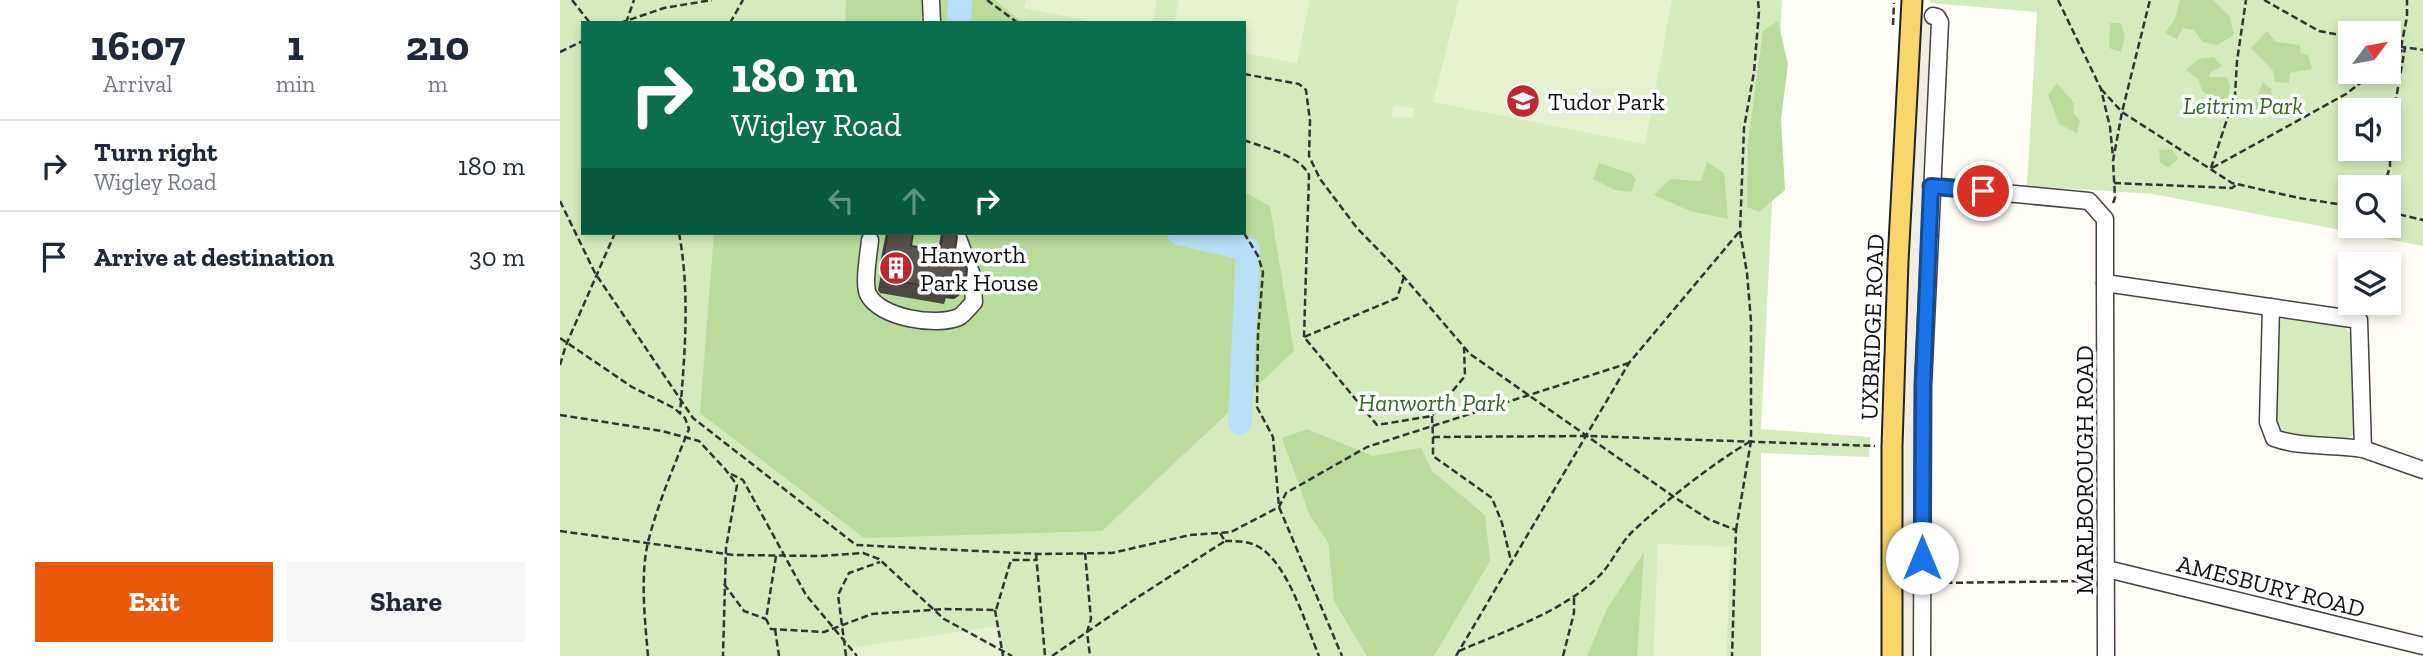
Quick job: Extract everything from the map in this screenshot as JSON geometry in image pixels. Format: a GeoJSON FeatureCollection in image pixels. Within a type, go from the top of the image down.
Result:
{"type":"FeatureCollection","features":[{"type":"Feature","properties":{"kind":"main road","name":"UXBRIDGE ROAD"},"geometry":{"type":"LineString","coordinates":[[1892,656],[1892,446],[1898,262],[1912,0]]}},
{"type":"Feature","properties":{"kind":"street"},"geometry":{"type":"LineString","coordinates":[[932,0],[932,21]]}},
{"type":"Feature","properties":{"kind":"street"},"geometry":{"type":"LineString","coordinates":[[1922,656],[1923,385],[1940,22],[1933,16]]}},
{"type":"Feature","properties":{"kind":"street"},"geometry":{"type":"LineString","coordinates":[[1931,186],[2089,201],[2105,219]]}},
{"type":"Feature","properties":{"kind":"street","name":"MARLBOROUGH ROAD"},"geometry":{"type":"LineString","coordinates":[[2105,219],[2106,656]]}},
{"type":"Feature","properties":{"kind":"street"},"geometry":{"type":"LineString","coordinates":[[870,240],[866,292],[874,304],[887,312],[909,318],[942,321],[960,317],[974,302],[972,275],[957,235]]}},
{"type":"Feature","properties":{"kind":"street"},"geometry":{"type":"LineString","coordinates":[[2105,283],[2366,321],[2363,449]]}},
{"type":"Feature","properties":{"kind":"street"},"geometry":{"type":"LineString","coordinates":[[2271,307],[2268,422],[2274,438],[2292,444],[2337,444],[2363,449],[2423,470]]}},
{"type":"Feature","properties":{"kind":"street","name":"AMESBURY ROAD"},"geometry":{"type":"LineString","coordinates":[[2107,575],[2423,646]]}},
{"type":"Feature","properties":{"kind":"path"},"geometry":{"type":"LineString","coordinates":[[572,0],[588,21]]}},
{"type":"Feature","properties":{"kind":"path"},"geometry":{"type":"LineString","coordinates":[[626,21],[634,0]]}},
{"type":"Feature","properties":{"kind":"path"},"geometry":{"type":"LineString","coordinates":[[629,21],[664,9],[712,0]]}},
{"type":"Feature","properties":{"kind":"path"},"geometry":{"type":"LineString","coordinates":[[731,21],[743,0]]}},
{"type":"Feature","properties":{"kind":"path"},"geometry":{"type":"LineString","coordinates":[[987,0],[1015,21]]}},
{"type":"Feature","properties":{"kind":"path"},"geometry":{"type":"LineString","coordinates":[[1732,656],[1736,530],[1751,442],[1751,321],[1740,232],[1744,128],[1754,72],[1758,0]]}},
{"type":"Feature","properties":{"kind":"path"},"geometry":{"type":"LineString","coordinates":[[2058,0],[2101,89],[2110,127],[2115,198],[2105,219]]}},
{"type":"Feature","properties":{"kind":"path"},"geometry":{"type":"LineString","coordinates":[[2113,160],[2150,0]]}},
{"type":"Feature","properties":{"kind":"path"},"geometry":{"type":"LineString","coordinates":[[2211,168],[2235,95],[2246,0]]}},
{"type":"Feature","properties":{"kind":"path"},"geometry":{"type":"LineString","coordinates":[[2264,0],[2319,31],[2338,35]]}},
{"type":"Feature","properties":{"kind":"path"},"geometry":{"type":"LineString","coordinates":[[2387,175],[2390,133],[2407,17],[2407,0]]}},
{"type":"Feature","properties":{"kind":"path"},"geometry":{"type":"LineString","coordinates":[[560,52],[581,42]]}},
{"type":"Feature","properties":{"kind":"path"},"geometry":{"type":"LineString","coordinates":[[2403,48],[2423,50]]}},
{"type":"Feature","properties":{"kind":"path"},"geometry":{"type":"LineString","coordinates":[[1246,74],[1298,84],[1306,90],[1310,121],[1309,156],[1314,169],[1357,228],[1404,277],[1470,354],[1674,497],[1708,519],[1736,530]]}},
{"type":"Feature","properties":{"kind":"path"},"geometry":{"type":"LineString","coordinates":[[2211,168],[2346,94],[2359,84]]}},
{"type":"Feature","properties":{"kind":"path"},"geometry":{"type":"LineString","coordinates":[[2101,89],[2122,112],[2232,183],[2338,204]]}},
{"type":"Feature","properties":{"kind":"path"},"geometry":{"type":"LineString","coordinates":[[1246,141],[1284,155],[1305,167],[1307,172],[1304,337],[1377,425],[1432,416]]}},
{"type":"Feature","properties":{"kind":"path"},"geometry":{"type":"LineString","coordinates":[[1307,172],[1314,169]]}},
{"type":"Feature","properties":{"kind":"path"},"geometry":{"type":"LineString","coordinates":[[2115,183],[2232,188],[2238,184]]}},
{"type":"Feature","properties":{"kind":"path"},"geometry":{"type":"LineString","coordinates":[[560,201],[597,275],[693,418],[856,545],[1036,554],[1112,553],[1190,535],[1231,532],[1279,507],[1286,493],[1367,447],[1629,363]]}},
{"type":"Feature","properties":{"kind":"path"},"geometry":{"type":"LineString","coordinates":[[2401,215],[2423,220]]}},
{"type":"Feature","properties":{"kind":"path"},"geometry":{"type":"LineString","coordinates":[[1456,656],[1629,363],[1740,232]]}},
{"type":"Feature","properties":{"kind":"path"},"geometry":{"type":"LineString","coordinates":[[560,365],[614,235]]}},
{"type":"Feature","properties":{"kind":"path"},"geometry":{"type":"LineString","coordinates":[[679,235],[684,260],[685,324],[680,413]]}},
{"type":"Feature","properties":{"kind":"path"},"geometry":{"type":"LineString","coordinates":[[1245,235],[1258,256],[1263,272],[1258,334],[1257,407],[1273,437],[1279,507],[1342,656]]}},
{"type":"Feature","properties":{"kind":"path"},"geometry":{"type":"LineString","coordinates":[[1304,337],[1397,298],[1404,277]]}},
{"type":"Feature","properties":{"kind":"path"},"geometry":{"type":"LineString","coordinates":[[560,338],[632,387],[680,413],[689,429],[660,503],[648,544],[644,607],[648,656]]}},
{"type":"Feature","properties":{"kind":"path"},"geometry":{"type":"LineString","coordinates":[[1464,347],[1465,376],[1432,416],[1433,456],[1492,498],[1502,523],[1511,562]]}},
{"type":"Feature","properties":{"kind":"path"},"geometry":{"type":"LineString","coordinates":[[560,415],[662,431],[699,441],[737,485],[726,554],[723,656]]}},
{"type":"Feature","properties":{"kind":"path"},"geometry":{"type":"LineString","coordinates":[[1433,437],[1587,436],[1892,446]]}},
{"type":"Feature","properties":{"kind":"path"},"geometry":{"type":"LineString","coordinates":[[1459,651],[1516,626],[1574,595],[1598,578],[1630,534],[1728,454],[1751,442]]}},
{"type":"Feature","properties":{"kind":"path"},"geometry":{"type":"LineString","coordinates":[[728,473],[743,480],[806,595],[857,656]]}},
{"type":"Feature","properties":{"kind":"path"},"geometry":{"type":"LineString","coordinates":[[560,531],[726,554],[863,553],[882,562],[944,619],[1012,656]]}},
{"type":"Feature","properties":{"kind":"path"},"geometry":{"type":"LineString","coordinates":[[1220,533],[1225,541]]}},
{"type":"Feature","properties":{"kind":"path"},"geometry":{"type":"LineString","coordinates":[[1052,656],[1225,541],[1243,541],[1261,548],[1280,566],[1319,656]]}},
{"type":"Feature","properties":{"kind":"path"},"geometry":{"type":"LineString","coordinates":[[1086,553],[1091,619],[1087,632],[1090,656]]}},
{"type":"Feature","properties":{"kind":"path"},"geometry":{"type":"LineString","coordinates":[[1036,554],[1045,656]]}},
{"type":"Feature","properties":{"kind":"path"},"geometry":{"type":"LineString","coordinates":[[776,555],[766,619],[771,628],[824,632],[872,614],[934,609],[995,610]]}},
{"type":"Feature","properties":{"kind":"path"},"geometry":{"type":"LineString","coordinates":[[1003,656],[995,610],[1011,560],[1037,560]]}},
{"type":"Feature","properties":{"kind":"path"},"geometry":{"type":"LineString","coordinates":[[846,656],[838,595],[849,573],[882,562]]}},
{"type":"Feature","properties":{"kind":"path"},"geometry":{"type":"LineString","coordinates":[[1922,583],[2107,575]]}},
{"type":"Feature","properties":{"kind":"path"},"geometry":{"type":"LineString","coordinates":[[724,584],[744,611],[766,619]]}},
{"type":"Feature","properties":{"kind":"path"},"geometry":{"type":"LineString","coordinates":[[1563,656],[1574,613],[1574,595]]}},
{"type":"Feature","properties":{"kind":"path"},"geometry":{"type":"LineString","coordinates":[[775,629],[779,656]]}},
{"type":"Feature","properties":{"kind":"green space","name":"Hanworth Park"},"geometry":{"type":"Polygon","coordinates":[[[560,0],[1782,0],[1761,429],[1870,437],[1869,457],[1761,453],[1761,656],[560,656],[560,0]]]}},
{"type":"Feature","properties":{"kind":"green space"},"geometry":{"type":"Polygon","coordinates":[[[846,0],[995,0],[1021,21],[845,21],[846,0]]]}},
{"type":"Feature","properties":{"kind":"green space"},"geometry":{"type":"Polygon","coordinates":[[[1026,0],[1157,0],[1153,21],[1090,21],[1024,8],[1026,0]]]}},
{"type":"Feature","properties":{"kind":"green space"},"geometry":{"type":"Polygon","coordinates":[[[1179,0],[1310,0],[1297,63],[1246,53],[1246,21],[1174,21],[1179,0]]]}},
{"type":"Feature","properties":{"kind":"green space"},"geometry":{"type":"Polygon","coordinates":[[[1459,0],[1672,0],[1645,144],[1433,102],[1459,0]]]}},
{"type":"Feature","properties":{"kind":"green space","name":"Leitrim Park"},"geometry":{"type":"Polygon","coordinates":[[[1930,0],[2423,0],[2423,246],[2381,238],[2401,238],[2401,175],[2338,175],[2338,230],[2153,194],[2027,186],[2037,12],[1930,3],[1930,0]]]}},
{"type":"Feature","properties":{"kind":"green space"},"geometry":{"type":"Polygon","coordinates":[[[2180,0],[2213,0],[2230,17],[2234,35],[2217,45],[2203,42],[2194,30],[2183,28],[2177,39],[2165,33],[2175,19],[2180,0]]]}},
{"type":"Feature","properties":{"kind":"green space"},"geometry":{"type":"Polygon","coordinates":[[[1778,21],[1788,65],[1781,119],[1785,190],[1759,212],[1747,207],[1748,142],[1763,31],[1778,21]]]}},
{"type":"Feature","properties":{"kind":"green space"},"geometry":{"type":"Polygon","coordinates":[[[2110,23],[2121,23],[2125,37],[2121,52],[2109,48],[2110,23]]]}},
{"type":"Feature","properties":{"kind":"green space"},"geometry":{"type":"Polygon","coordinates":[[[2267,31],[2276,42],[2300,45],[2301,53],[2308,55],[2312,69],[2290,73],[2289,83],[2275,82],[2273,71],[2251,48],[2267,31]]]}},
{"type":"Feature","properties":{"kind":"green space"},"geometry":{"type":"Polygon","coordinates":[[[2214,57],[2222,66],[2211,72],[2209,77],[2227,77],[2230,87],[2228,97],[2218,100],[2203,92],[2198,79],[2186,70],[2198,59],[2214,57]]]}},
{"type":"Feature","properties":{"kind":"green space"},"geometry":{"type":"Polygon","coordinates":[[[2263,82],[2271,89],[2273,105],[2258,117],[2251,112],[2263,82]]]}},
{"type":"Feature","properties":{"kind":"green space"},"geometry":{"type":"Polygon","coordinates":[[[2057,83],[2074,103],[2073,113],[2080,120],[2077,133],[2059,124],[2048,95],[2057,83]]]}},
{"type":"Feature","properties":{"kind":"green space"},"geometry":{"type":"Polygon","coordinates":[[[1393,106],[1414,108],[1413,118],[1392,117],[1393,106]]]}},
{"type":"Feature","properties":{"kind":"green space"},"geometry":{"type":"Polygon","coordinates":[[[2172,149],[2178,159],[2168,168],[2160,162],[2159,150],[2172,149]]]}},
{"type":"Feature","properties":{"kind":"green space"},"geometry":{"type":"Polygon","coordinates":[[[1707,162],[1724,173],[1728,219],[1690,211],[1654,195],[1670,179],[1701,181],[1707,162]]]}},
{"type":"Feature","properties":{"kind":"green space"},"geometry":{"type":"Polygon","coordinates":[[[1599,163],[1632,174],[1636,180],[1631,192],[1615,190],[1593,179],[1599,163]]]}},
{"type":"Feature","properties":{"kind":"green space","name":"Hanworth Park House"},"geometry":{"type":"Polygon","coordinates":[[[1246,193],[1270,206],[1294,351],[1102,531],[864,538],[700,413],[714,235],[1246,235],[1246,193]]]}},
{"type":"Feature","properties":{"kind":"green space"},"geometry":{"type":"Polygon","coordinates":[[[2288,315],[2342,323],[2353,337],[2358,430],[2352,436],[2294,437],[2283,434],[2275,419],[2276,330],[2279,322],[2288,315]]]}},
{"type":"Feature","properties":{"kind":"green space"},"geometry":{"type":"Polygon","coordinates":[[[1307,429],[1373,456],[1421,448],[1432,471],[1485,515],[1490,561],[1434,656],[1367,656],[1334,601],[1328,542],[1310,516],[1282,438],[1307,429]]]}},
{"type":"Feature","properties":{"kind":"green space"},"geometry":{"type":"Polygon","coordinates":[[[1658,544],[1731,547],[1726,656],[1653,656],[1658,544]]]}},
{"type":"Feature","properties":{"kind":"green space"},"geometry":{"type":"Polygon","coordinates":[[[1644,552],[1637,656],[1587,656],[1607,609],[1644,552]]]}},
{"type":"Feature","properties":{"kind":"green space"},"geometry":{"type":"Polygon","coordinates":[[[997,626],[1002,656],[853,656],[851,648],[997,626]]]}},
{"type":"Feature","properties":{"kind":"shaded area"},"geometry":{"type":"Polygon","coordinates":[[[1922,16],[1932,24],[1933,49],[1924,180],[1915,398],[1913,656],[1903,656],[1905,398],[1922,16]]]}},
{"type":"Feature","properties":{"kind":"building","name":"Hanworth Park House"},"geometry":{"type":"Polygon","coordinates":[[[888,235],[913,235],[911,246],[940,251],[943,235],[956,235],[954,257],[963,258],[967,269],[966,280],[959,285],[950,284],[949,290],[885,279],[883,276],[887,254],[884,254],[888,235]]]}},
{"type":"Feature","properties":{"kind":"waterway"},"geometry":{"type":"LineString","coordinates":[[959,21],[960,0]]}},
{"type":"Feature","properties":{"kind":"waterway"},"geometry":{"type":"LineString","coordinates":[[1188,235],[1248,249],[1240,423]]}},
{"type":"Feature","properties":{"kind":"place","name":"Tudor Park"},"geometry":{"type":"Point","coordinates":[1523,101]}},
{"type":"Feature","properties":{"kind":"place","name":"Hanworth Park House"},"geometry":{"type":"Point","coordinates":[896,268]}},
{"type":"Feature","properties":{"kind":"route"},"geometry":{"type":"LineString","coordinates":[[1922,558],[1923,385],[1931,186],[1983,191]]}}]}
